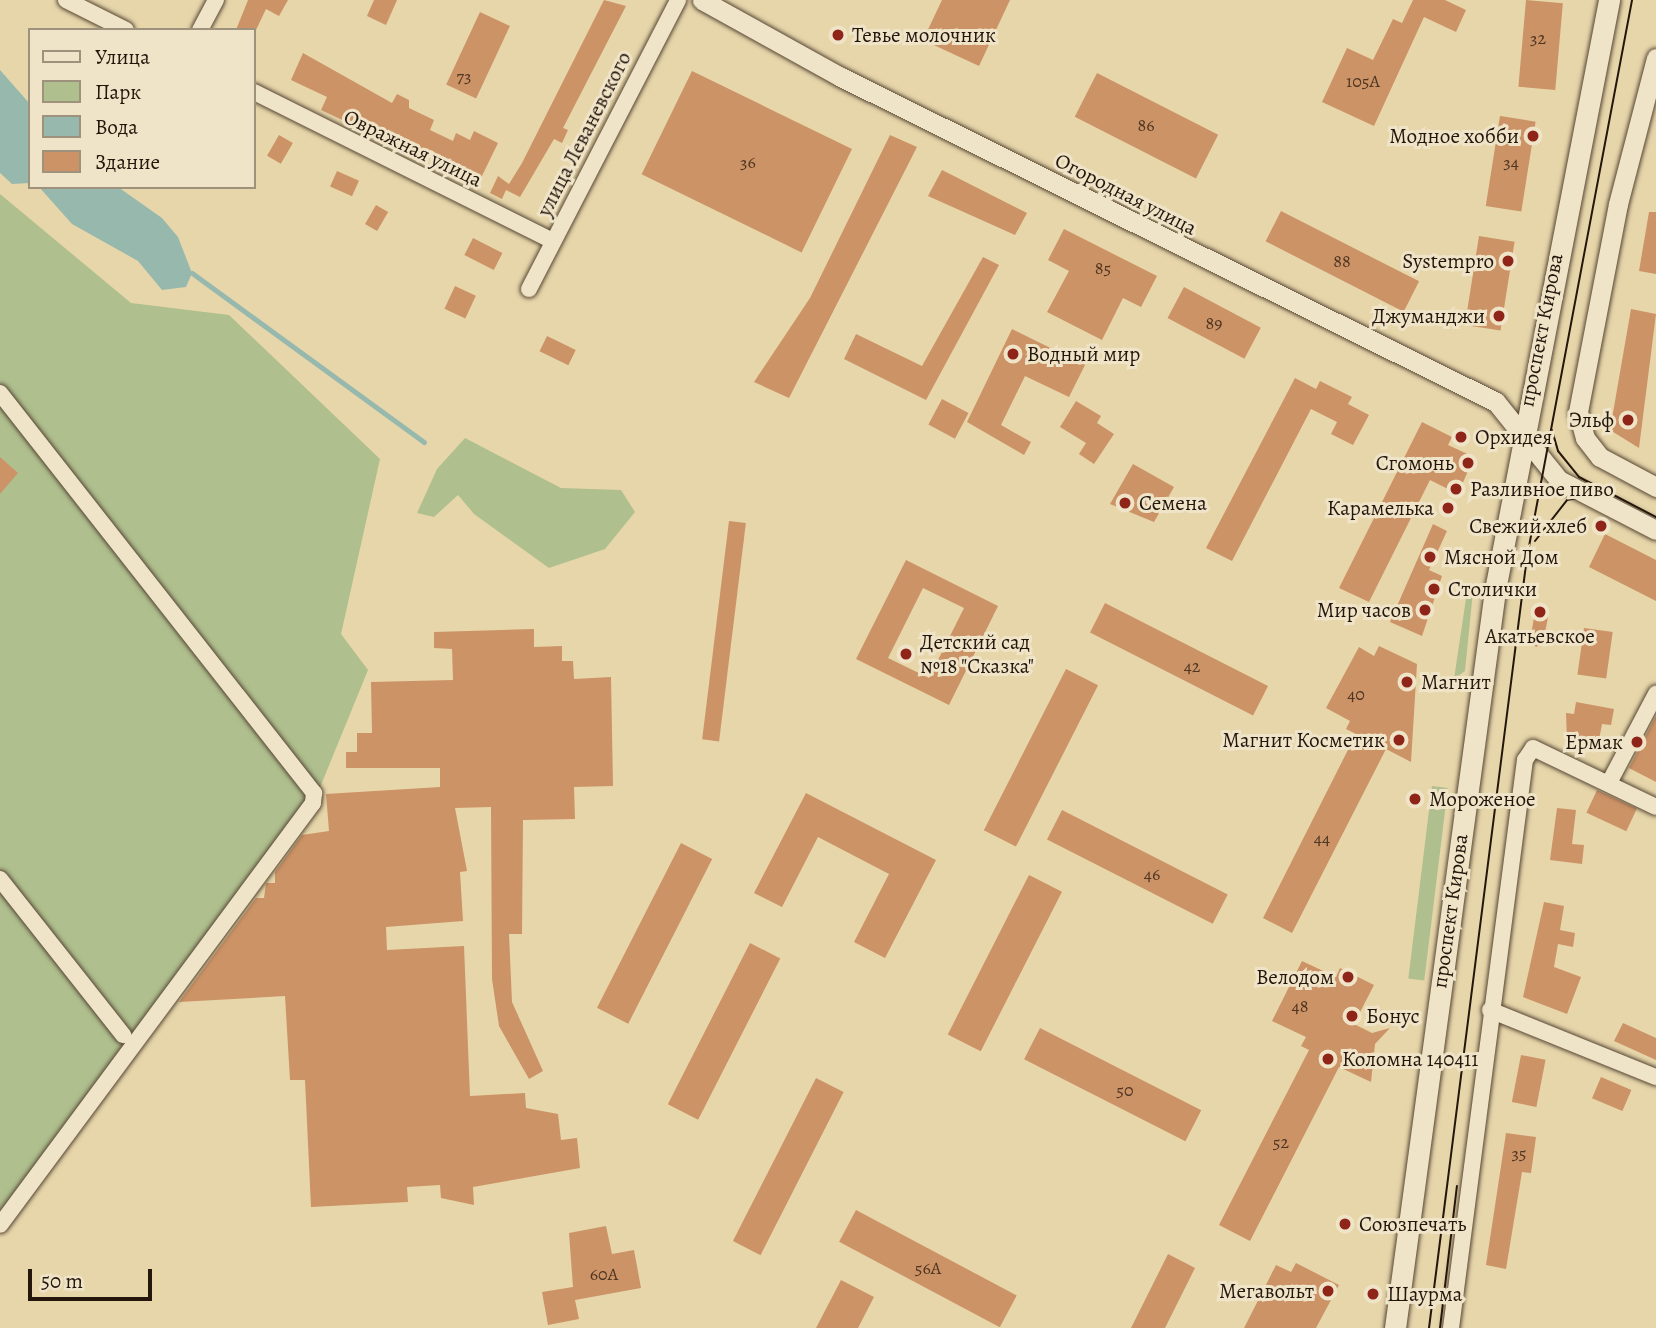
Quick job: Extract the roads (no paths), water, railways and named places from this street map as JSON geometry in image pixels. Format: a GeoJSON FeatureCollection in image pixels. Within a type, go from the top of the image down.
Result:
{"type":"FeatureCollection","features":[{"type":"Feature","properties":{"kind":"main road","name":"проспект Кирова"},"geometry":{"type":"LineString","coordinates":[[1395,1328],[1520,436],[1609,0]]}},
{"type":"Feature","properties":{"kind":"street"},"geometry":{"type":"LineString","coordinates":[[66,0],[122,28]]}},
{"type":"Feature","properties":{"kind":"street"},"geometry":{"type":"LineString","coordinates":[[201,28],[216,0]]}},
{"type":"Feature","properties":{"kind":"street","name":"улица Леваневского"},"geometry":{"type":"LineString","coordinates":[[529,289],[678,0]]}},
{"type":"Feature","properties":{"kind":"street","name":"Огородная улица"},"geometry":{"type":"LineString","coordinates":[[702,0],[853,83],[1496,402],[1520,436],[1567,485],[1656,530]]}},
{"type":"Feature","properties":{"kind":"street"},"geometry":{"type":"LineString","coordinates":[[1656,58],[1618,204],[1578,412],[1585,438],[1600,457],[1656,487]]}},
{"type":"Feature","properties":{"kind":"street","name":"Овражная улица"},"geometry":{"type":"LineString","coordinates":[[256,93],[553,241]]}},
{"type":"Feature","properties":{"kind":"street"},"geometry":{"type":"LineString","coordinates":[[0,393],[314,793],[313,803],[0,1225]]}},
{"type":"Feature","properties":{"kind":"street"},"geometry":{"type":"LineString","coordinates":[[1609,783],[1656,694]]}},
{"type":"Feature","properties":{"kind":"street"},"geometry":{"type":"LineString","coordinates":[[1451,1328],[1490,1010],[1525,760],[1533,748],[1656,807]]}},
{"type":"Feature","properties":{"kind":"street"},"geometry":{"type":"LineString","coordinates":[[0,879],[124,1035]]}},
{"type":"Feature","properties":{"kind":"street"},"geometry":{"type":"LineString","coordinates":[[1490,1010],[1656,1077]]}},
{"type":"Feature","properties":{"kind":"water"},"geometry":{"type":"Polygon","coordinates":[[[0,70],[28,102],[28,183],[12,184],[0,173],[0,70]]]}},
{"type":"Feature","properties":{"kind":"water"},"geometry":{"type":"Polygon","coordinates":[[[41,189],[121,189],[162,218],[178,237],[192,273],[186,287],[162,290],[138,261],[72,224],[41,189]]]}},
{"type":"Feature","properties":{"kind":"waterway"},"geometry":{"type":"LineString","coordinates":[[192,273],[424,442]]}},
{"type":"Feature","properties":{"kind":"tram line"},"geometry":{"type":"LineString","coordinates":[[1429,1328],[1527,557],[1632,0]]}},
{"type":"Feature","properties":{"kind":"tram line"},"geometry":{"type":"LineString","coordinates":[[1552,430],[1558,451],[1579,477],[1656,517]]}},
{"type":"Feature","properties":{"kind":"tram line"},"geometry":{"type":"LineString","coordinates":[[1535,541],[1567,500],[1608,492]]}},
{"type":"Feature","properties":{"kind":"tram line"},"geometry":{"type":"LineString","coordinates":[[1440,1328],[1457,1186]]}},
{"type":"Feature","properties":{"kind":"place","name":"Тевье молочник"},"geometry":{"type":"Point","coordinates":[838,35]}},
{"type":"Feature","properties":{"kind":"place","name":"Модное хобби"},"geometry":{"type":"Point","coordinates":[1533,136]}},
{"type":"Feature","properties":{"kind":"place","name":"Systempro"},"geometry":{"type":"Point","coordinates":[1508,261]}},
{"type":"Feature","properties":{"kind":"place","name":"Джуманджи"},"geometry":{"type":"Point","coordinates":[1499,316]}},
{"type":"Feature","properties":{"kind":"place","name":"Водный мир"},"geometry":{"type":"Point","coordinates":[1013,354]}},
{"type":"Feature","properties":{"kind":"place","name":"Эльф"},"geometry":{"type":"Point","coordinates":[1628,420]}},
{"type":"Feature","properties":{"kind":"place","name":"Орхидея"},"geometry":{"type":"Point","coordinates":[1461,437]}},
{"type":"Feature","properties":{"kind":"place","name":"Сгомонь"},"geometry":{"type":"Point","coordinates":[1468,463]}},
{"type":"Feature","properties":{"kind":"place","name":"Разливное пиво"},"geometry":{"type":"Point","coordinates":[1456,489]}},
{"type":"Feature","properties":{"kind":"place","name":"Семена"},"geometry":{"type":"Point","coordinates":[1125,503]}},
{"type":"Feature","properties":{"kind":"place","name":"Карамелька"},"geometry":{"type":"Point","coordinates":[1448,508]}},
{"type":"Feature","properties":{"kind":"place","name":"Свежий хлеб"},"geometry":{"type":"Point","coordinates":[1601,526]}},
{"type":"Feature","properties":{"kind":"place","name":"Мясной Дом"},"geometry":{"type":"Point","coordinates":[1430,557]}},
{"type":"Feature","properties":{"kind":"place","name":"Столички"},"geometry":{"type":"Point","coordinates":[1434,589]}},
{"type":"Feature","properties":{"kind":"place","name":"Мир часов"},"geometry":{"type":"Point","coordinates":[1425,610]}},
{"type":"Feature","properties":{"kind":"place","name":"Акатьевское"},"geometry":{"type":"Point","coordinates":[1540,612]}},
{"type":"Feature","properties":{"kind":"place","name":"Детский сад №18 \"Сказка\""},"geometry":{"type":"Point","coordinates":[906,654]}},
{"type":"Feature","properties":{"kind":"place","name":"Магнит"},"geometry":{"type":"Point","coordinates":[1407,682]}},
{"type":"Feature","properties":{"kind":"place","name":"Магнит Косметик"},"geometry":{"type":"Point","coordinates":[1399,740]}},
{"type":"Feature","properties":{"kind":"place","name":"Ермак"},"geometry":{"type":"Point","coordinates":[1637,742]}},
{"type":"Feature","properties":{"kind":"place","name":"Мороженое"},"geometry":{"type":"Point","coordinates":[1415,799]}},
{"type":"Feature","properties":{"kind":"place","name":"Велодом"},"geometry":{"type":"Point","coordinates":[1348,977]}},
{"type":"Feature","properties":{"kind":"place","name":"Бонус"},"geometry":{"type":"Point","coordinates":[1352,1016]}},
{"type":"Feature","properties":{"kind":"place","name":"Коломна 140411"},"geometry":{"type":"Point","coordinates":[1328,1059]}},
{"type":"Feature","properties":{"kind":"place","name":"Союзпечать"},"geometry":{"type":"Point","coordinates":[1345,1224]}},
{"type":"Feature","properties":{"kind":"place","name":"Мегавольт"},"geometry":{"type":"Point","coordinates":[1328,1291]}},
{"type":"Feature","properties":{"kind":"place","name":"Шаурма"},"geometry":{"type":"Point","coordinates":[1373,1294]}}]}
